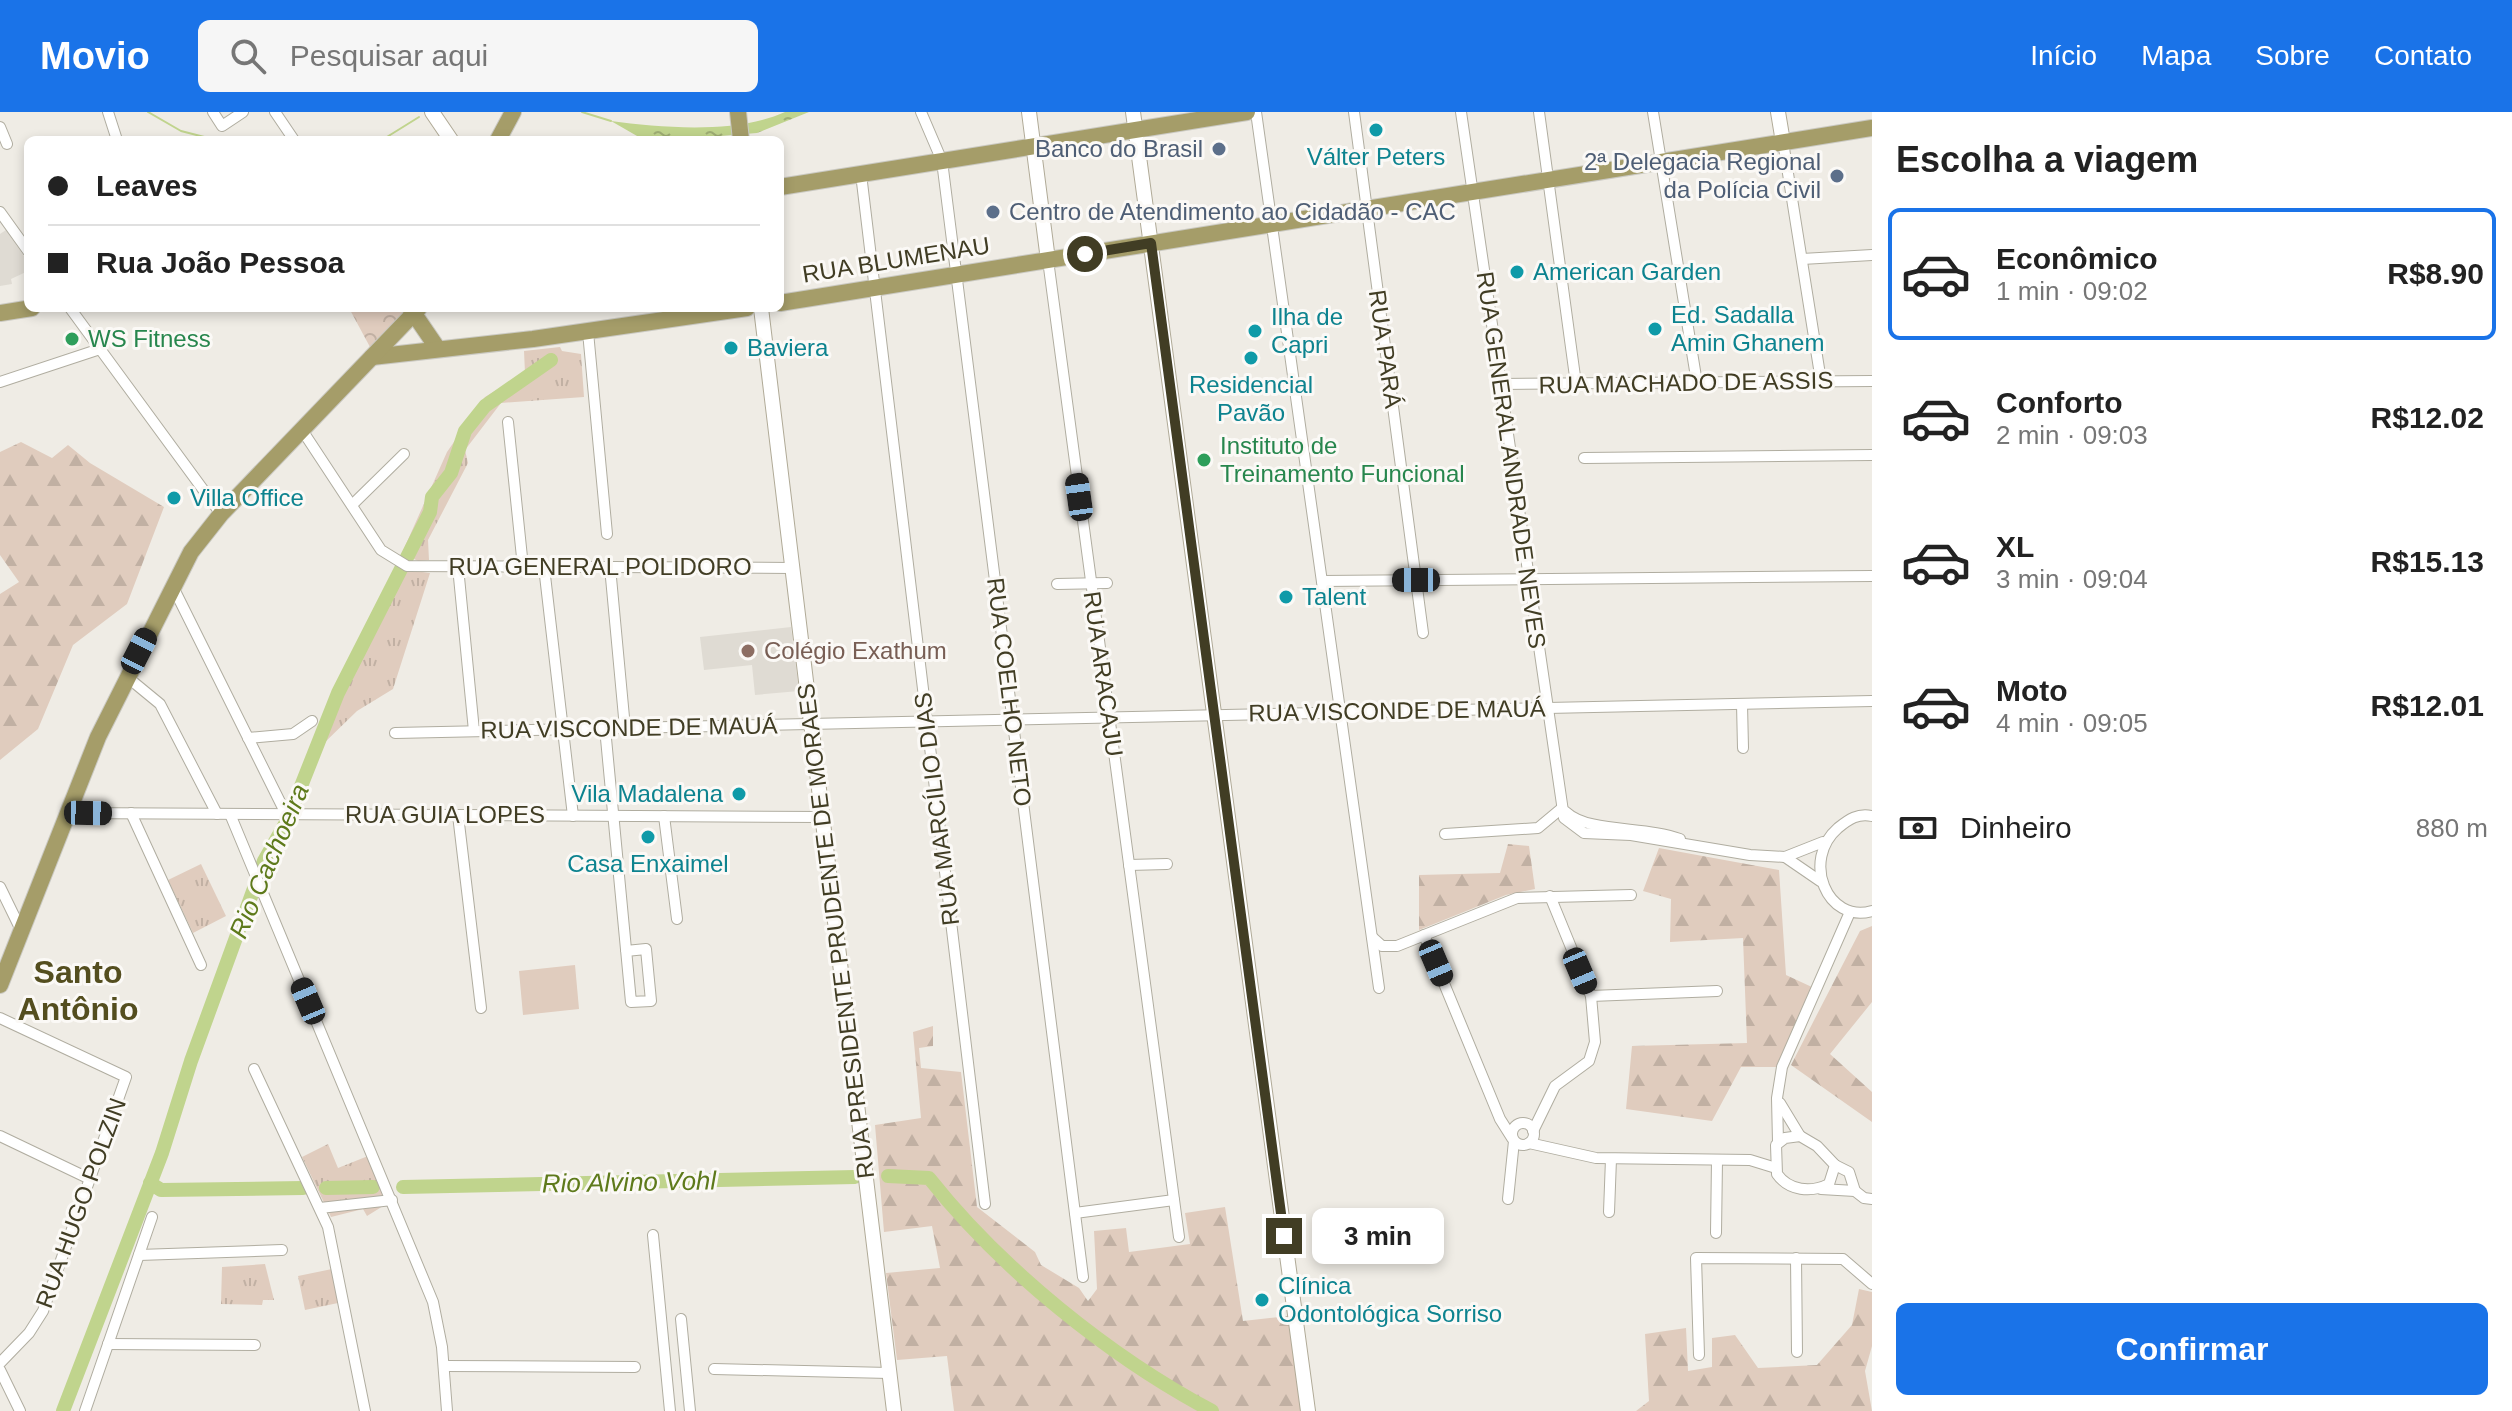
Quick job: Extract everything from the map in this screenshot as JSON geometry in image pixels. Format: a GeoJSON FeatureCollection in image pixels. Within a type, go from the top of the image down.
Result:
{"type":"FeatureCollection","features":[{"type":"Feature","properties":{"kind":"main road"},"geometry":{"type":"LineString","coordinates":[[500,136],[513,112]]}},
{"type":"Feature","properties":{"kind":"main road"},"geometry":{"type":"LineString","coordinates":[[784,186],[1247,112]]}},
{"type":"Feature","properties":{"kind":"main road"},"geometry":{"type":"LineString","coordinates":[[738,115],[741,136]]}},
{"type":"Feature","properties":{"kind":"main road","name":"RUA BLUMENAU"},"geometry":{"type":"LineString","coordinates":[[784,302],[1872,128]]}},
{"type":"Feature","properties":{"kind":"main road"},"geometry":{"type":"LineString","coordinates":[[0,303],[24,300]]}},
{"type":"Feature","properties":{"kind":"main road"},"geometry":{"type":"LineString","coordinates":[[0,313],[24,309]]}},
{"type":"Feature","properties":{"kind":"main road"},"geometry":{"type":"LineString","coordinates":[[0,985],[67,813],[126,676],[172,584],[199,540],[221,514],[412,312]]}},
{"type":"Feature","properties":{"kind":"main road"},"geometry":{"type":"LineString","coordinates":[[415,312],[438,349]]}},
{"type":"Feature","properties":{"kind":"main road"},"geometry":{"type":"LineString","coordinates":[[372,357],[588,332],[720,312]]}},
{"type":"Feature","properties":{"kind":"street"},"geometry":{"type":"LineString","coordinates":[[108,112],[116,136]]}},
{"type":"Feature","properties":{"kind":"street"},"geometry":{"type":"LineString","coordinates":[[213,112],[222,126],[243,112]]}},
{"type":"Feature","properties":{"kind":"street"},"geometry":{"type":"LineString","coordinates":[[275,112],[291,136]]}},
{"type":"Feature","properties":{"kind":"street"},"geometry":{"type":"LineString","coordinates":[[432,112],[448,136]]}},
{"type":"Feature","properties":{"kind":"street","name":"RUA COELHO NETO"},"geometry":{"type":"LineString","coordinates":[[921,112],[942,161],[1083,1277]]}},
{"type":"Feature","properties":{"kind":"street","name":"RUA ARACAJU"},"geometry":{"type":"LineString","coordinates":[[1029,112],[1179,1237]]}},
{"type":"Feature","properties":{"kind":"street"},"geometry":{"type":"LineString","coordinates":[[1133,112],[1308,1411]]}},
{"type":"Feature","properties":{"kind":"street"},"geometry":{"type":"LineString","coordinates":[[1256,112],[1379,988]]}},
{"type":"Feature","properties":{"kind":"street","name":"RUA PARÁ"},"geometry":{"type":"LineString","coordinates":[[1354,112],[1423,633]]}},
{"type":"Feature","properties":{"kind":"street","name":"RUA GENERAL ANDRADE NEVES"},"geometry":{"type":"LineString","coordinates":[[1461,112],[1562,808]]}},
{"type":"Feature","properties":{"kind":"street"},"geometry":{"type":"LineString","coordinates":[[1539,112],[1576,384]]}},
{"type":"Feature","properties":{"kind":"street"},"geometry":{"type":"LineString","coordinates":[[1653,112],[1697,383]]}},
{"type":"Feature","properties":{"kind":"street"},"geometry":{"type":"LineString","coordinates":[[1778,112],[1821,381]]}},
{"type":"Feature","properties":{"kind":"street"},"geometry":{"type":"LineString","coordinates":[[0,127],[7,144]]}},
{"type":"Feature","properties":{"kind":"street","name":"RUA MARCÍLIO DIAS"},"geometry":{"type":"LineString","coordinates":[[861,174],[985,1204]]}},
{"type":"Feature","properties":{"kind":"street"},"geometry":{"type":"LineString","coordinates":[[0,212],[24,245]]}},
{"type":"Feature","properties":{"kind":"street"},"geometry":{"type":"LineString","coordinates":[[1802,259],[1872,255]]}},
{"type":"Feature","properties":{"kind":"street"},"geometry":{"type":"LineString","coordinates":[[73,312],[221,514]]}},
{"type":"Feature","properties":{"kind":"street","name":"RUA PRESIDENTE PRUDENTE DE MORAES"},"geometry":{"type":"LineString","coordinates":[[761,312],[894,1411]]}},
{"type":"Feature","properties":{"kind":"street"},"geometry":{"type":"LineString","coordinates":[[588,332],[607,534]]}},
{"type":"Feature","properties":{"kind":"street"},"geometry":{"type":"LineString","coordinates":[[0,382],[100,349]]}},
{"type":"Feature","properties":{"kind":"street","name":"RUA MACHADO DE ASSIS"},"geometry":{"type":"LineString","coordinates":[[1500,384],[1872,381]]}},
{"type":"Feature","properties":{"kind":"street"},"geometry":{"type":"LineString","coordinates":[[508,422],[523,567]]}},
{"type":"Feature","properties":{"kind":"street"},"geometry":{"type":"LineString","coordinates":[[302,430],[352,505],[404,454]]}},
{"type":"Feature","properties":{"kind":"street"},"geometry":{"type":"LineString","coordinates":[[1584,458],[1872,455]]}},
{"type":"Feature","properties":{"kind":"street","name":"RUA GENERAL POLIDORO"},"geometry":{"type":"LineString","coordinates":[[352,505],[381,550],[404,565],[792,568]]}},
{"type":"Feature","properties":{"kind":"street"},"geometry":{"type":"LineString","coordinates":[[458,567],[474,731]]}},
{"type":"Feature","properties":{"kind":"street"},"geometry":{"type":"LineString","coordinates":[[544,567],[573,816]]}},
{"type":"Feature","properties":{"kind":"street"},"geometry":{"type":"LineString","coordinates":[[610,567],[625,728]]}},
{"type":"Feature","properties":{"kind":"street"},"geometry":{"type":"LineString","coordinates":[[1322,581],[1872,576]]}},
{"type":"Feature","properties":{"kind":"street"},"geometry":{"type":"LineString","coordinates":[[1057,584],[1107,583]]}},
{"type":"Feature","properties":{"kind":"street"},"geometry":{"type":"LineString","coordinates":[[172,584],[248,738],[290,814]]}},
{"type":"Feature","properties":{"kind":"street"},"geometry":{"type":"LineString","coordinates":[[126,676],[160,704],[217,814]]}},
{"type":"Feature","properties":{"kind":"street","name":"RUA VISCONDE DE MAUÁ"},"geometry":{"type":"LineString","coordinates":[[395,733],[1872,701]]}},
{"type":"Feature","properties":{"kind":"street"},"geometry":{"type":"LineString","coordinates":[[1742,704],[1743,748]]}},
{"type":"Feature","properties":{"kind":"street"},"geometry":{"type":"LineString","coordinates":[[248,738],[293,734],[312,721]]}},
{"type":"Feature","properties":{"kind":"street"},"geometry":{"type":"LineString","coordinates":[[605,728],[613,816],[626,951],[631,1002],[651,1001],[646,949],[626,951]]}},
{"type":"Feature","properties":{"kind":"street"},"geometry":{"type":"LineString","coordinates":[[1445,834],[1538,828],[1562,808],[1569,825],[1584,833],[1631,835],[1785,857],[1820,881],[1850,912],[1872,911]]}},
{"type":"Feature","properties":{"kind":"street","name":"RUA GUIA LOPES"},"geometry":{"type":"LineString","coordinates":[[67,813],[822,817]]}},
{"type":"Feature","properties":{"kind":"street"},"geometry":{"type":"LineString","coordinates":[[131,813],[201,965]]}},
{"type":"Feature","properties":{"kind":"street"},"geometry":{"type":"LineString","coordinates":[[230,814],[433,1302],[444,1366],[447,1411]]}},
{"type":"Feature","properties":{"kind":"street"},"geometry":{"type":"LineString","coordinates":[[458,815],[481,1008]]}},
{"type":"Feature","properties":{"kind":"street"},"geometry":{"type":"LineString","coordinates":[[664,816],[677,919]]}},
{"type":"Feature","properties":{"kind":"street"},"geometry":{"type":"LineString","coordinates":[[1785,857],[1823,842],[1846,820],[1856,816],[1872,816]]}},
{"type":"Feature","properties":{"kind":"street"},"geometry":{"type":"LineString","coordinates":[[1820,881],[1823,842]]}},
{"type":"Feature","properties":{"kind":"street"},"geometry":{"type":"LineString","coordinates":[[1129,865],[1167,864]]}},
{"type":"Feature","properties":{"kind":"street"},"geometry":{"type":"LineString","coordinates":[[0,887],[21,930]]}},
{"type":"Feature","properties":{"kind":"street"},"geometry":{"type":"LineString","coordinates":[[1372,937],[1389,948],[1508,900],[1631,895]]}},
{"type":"Feature","properties":{"kind":"street"},"geometry":{"type":"LineString","coordinates":[[1510,1169],[1555,1086],[1592,1054],[1596,1028],[1591,996],[1550,896]]}},
{"type":"Feature","properties":{"kind":"street"},"geometry":{"type":"LineString","coordinates":[[1850,912],[1782,1067],[1777,1098],[1776,1168],[1782,1181],[1793,1188],[1855,1191],[1871,1199]]}},
{"type":"Feature","properties":{"kind":"street"},"geometry":{"type":"LineString","coordinates":[[1424,935],[1513,1140]]}},
{"type":"Feature","properties":{"kind":"street"},"geometry":{"type":"LineString","coordinates":[[1591,996],[1717,991]]}},
{"type":"Feature","properties":{"kind":"street","name":"RUA HUGO POLZIN"},"geometry":{"type":"LineString","coordinates":[[0,1018],[126,1077],[37,1322],[0,1363]]}},
{"type":"Feature","properties":{"kind":"street"},"geometry":{"type":"LineString","coordinates":[[254,1069],[328,1227],[365,1411]]}},
{"type":"Feature","properties":{"kind":"street"},"geometry":{"type":"LineString","coordinates":[[1777,1098],[1800,1136],[1817,1146],[1835,1165],[1849,1172],[1855,1191]]}},
{"type":"Feature","properties":{"kind":"street"},"geometry":{"type":"LineString","coordinates":[[1495,1103],[1528,1133],[1557,1150],[1611,1159],[1750,1160],[1776,1168]]}},
{"type":"Feature","properties":{"kind":"street"},"geometry":{"type":"LineString","coordinates":[[1508,1199],[1513,1128],[1528,1133]]}},
{"type":"Feature","properties":{"kind":"street"},"geometry":{"type":"LineString","coordinates":[[1513,1140],[1528,1133]]}},
{"type":"Feature","properties":{"kind":"street"},"geometry":{"type":"LineString","coordinates":[[0,1136],[90,1179]]}},
{"type":"Feature","properties":{"kind":"street"},"geometry":{"type":"LineString","coordinates":[[1750,1160],[1777,1144],[1800,1136]]}},
{"type":"Feature","properties":{"kind":"street"},"geometry":{"type":"LineString","coordinates":[[1609,1212],[1611,1159]]}},
{"type":"Feature","properties":{"kind":"street"},"geometry":{"type":"LineString","coordinates":[[1716,1233],[1717,1160]]}},
{"type":"Feature","properties":{"kind":"street"},"geometry":{"type":"LineString","coordinates":[[1819,1189],[1834,1176],[1835,1165]]}},
{"type":"Feature","properties":{"kind":"street"},"geometry":{"type":"LineString","coordinates":[[320,1208],[392,1200]]}},
{"type":"Feature","properties":{"kind":"street"},"geometry":{"type":"LineString","coordinates":[[1075,1213],[1174,1200]]}},
{"type":"Feature","properties":{"kind":"street"},"geometry":{"type":"LineString","coordinates":[[85,1411],[152,1217]]}},
{"type":"Feature","properties":{"kind":"street"},"geometry":{"type":"LineString","coordinates":[[653,1235],[670,1411]]}},
{"type":"Feature","properties":{"kind":"street"},"geometry":{"type":"LineString","coordinates":[[139,1255],[282,1250]]}},
{"type":"Feature","properties":{"kind":"street"},"geometry":{"type":"LineString","coordinates":[[1699,1355],[1696,1258],[1843,1259],[1872,1284]]}},
{"type":"Feature","properties":{"kind":"street"},"geometry":{"type":"LineString","coordinates":[[1796,1258],[1797,1352]]}},
{"type":"Feature","properties":{"kind":"street"},"geometry":{"type":"LineString","coordinates":[[681,1319],[690,1411]]}},
{"type":"Feature","properties":{"kind":"street"},"geometry":{"type":"LineString","coordinates":[[108,1344],[255,1345]]}},
{"type":"Feature","properties":{"kind":"street"},"geometry":{"type":"LineString","coordinates":[[444,1366],[635,1367]]}},
{"type":"Feature","properties":{"kind":"street"},"geometry":{"type":"LineString","coordinates":[[714,1369],[889,1373]]}},
{"type":"Feature","properties":{"kind":"street"},"geometry":{"type":"LineString","coordinates":[[0,1370],[20,1411]]}},
{"type":"Feature","properties":{"kind":"shaded area"},"geometry":{"type":"Polygon","coordinates":[[[6,230],[24,256],[24,273],[11,279],[12,284],[0,286],[0,234],[6,230]]]}},
{"type":"Feature","properties":{"kind":"shaded area","name":"Colégio Exathum"},"geometry":{"type":"Polygon","coordinates":[[[791,627],[799,691],[755,695],[752,665],[704,670],[700,637],[791,627]]]}},
{"type":"Feature","properties":{"kind":"green space"},"geometry":{"type":"Polygon","coordinates":[[[351,312],[404,312],[405,313],[370,347],[351,312]]]}},
{"type":"Feature","properties":{"kind":"green space"},"geometry":{"type":"Polygon","coordinates":[[[560,347],[562,351],[581,354],[584,397],[501,403],[465,450],[468,463],[428,540],[429,560],[418,561],[402,553],[447,452],[485,397],[525,373],[524,351],[560,347]]]}},
{"type":"Feature","properties":{"kind":"green space"},"geometry":{"type":"Polygon","coordinates":[[[21,442],[52,458],[68,445],[90,463],[164,507],[127,604],[73,645],[38,729],[0,760],[0,594],[19,582],[0,555],[0,452],[21,442]]]}},
{"type":"Feature","properties":{"kind":"green space"},"geometry":{"type":"Polygon","coordinates":[[[407,570],[430,573],[393,689],[357,711],[321,746],[348,676],[365,651],[371,620],[394,595],[400,577],[407,570]]]}},
{"type":"Feature","properties":{"kind":"green space"},"geometry":{"type":"Polygon","coordinates":[[[1508,844],[1529,846],[1535,889],[1506,895],[1419,930],[1419,875],[1500,873],[1508,844]]]}},
{"type":"Feature","properties":{"kind":"green space"},"geometry":{"type":"Polygon","coordinates":[[[1659,848],[1779,870],[1786,975],[1814,988],[1776,1067],[1741,1067],[1712,1121],[1626,1109],[1632,1046],[1747,1043],[1743,938],[1670,942],[1671,899],[1643,891],[1659,848]]]}},
{"type":"Feature","properties":{"kind":"green space"},"geometry":{"type":"Polygon","coordinates":[[[201,864],[226,916],[193,933],[168,880],[201,864]]]}},
{"type":"Feature","properties":{"kind":"green space"},"geometry":{"type":"Polygon","coordinates":[[[1872,926],[1872,1002],[1830,1054],[1872,1092],[1872,1122],[1791,1065],[1860,931],[1872,926]]]}},
{"type":"Feature","properties":{"kind":"green space"},"geometry":{"type":"Polygon","coordinates":[[[575,965],[579,1009],[523,1015],[519,971],[575,965]]]}},
{"type":"Feature","properties":{"kind":"green space"},"geometry":{"type":"Polygon","coordinates":[[[933,1026],[933,1046],[919,1048],[921,1068],[961,1072],[977,1207],[1035,1252],[1041,1265],[1079,1288],[1088,1301],[1097,1289],[1094,1231],[1126,1228],[1129,1252],[1190,1244],[1185,1213],[1225,1207],[1243,1321],[1288,1316],[1302,1411],[954,1411],[947,1356],[897,1360],[886,1273],[940,1268],[932,1226],[884,1232],[875,1125],[921,1118],[913,1032],[933,1026]]]}},
{"type":"Feature","properties":{"kind":"green space"},"geometry":{"type":"Polygon","coordinates":[[[328,1144],[338,1168],[368,1156],[388,1203],[367,1216],[363,1209],[331,1217],[302,1157],[328,1144]]]}},
{"type":"Feature","properties":{"kind":"green space"},"geometry":{"type":"Polygon","coordinates":[[[265,1264],[274,1300],[263,1300],[262,1305],[221,1304],[222,1267],[265,1264]]]}},
{"type":"Feature","properties":{"kind":"green space"},"geometry":{"type":"Polygon","coordinates":[[[332,1269],[338,1303],[305,1310],[298,1276],[332,1269]]]}},
{"type":"Feature","properties":{"kind":"green space"},"geometry":{"type":"Polygon","coordinates":[[[1859,1289],[1872,1292],[1872,1346],[1865,1371],[1872,1411],[1636,1411],[1649,1401],[1645,1334],[1686,1328],[1688,1371],[1712,1367],[1712,1338],[1735,1335],[1758,1368],[1817,1365],[1852,1325],[1859,1289]]]}},
{"type":"Feature","properties":{"kind":"water"},"geometry":{"type":"Polygon","coordinates":[[[785,112],[809,112],[757,133],[721,136],[637,136],[611,121],[700,127],[745,124],[785,112]]]}},
{"type":"Feature","properties":{"kind":"waterway"},"geometry":{"type":"LineString","coordinates":[[148,112],[181,131],[200,136]]}},
{"type":"Feature","properties":{"kind":"waterway"},"geometry":{"type":"LineString","coordinates":[[582,112],[611,121]]}},
{"type":"Feature","properties":{"kind":"waterway"},"geometry":{"type":"LineString","coordinates":[[388,136],[419,117]]}},
{"type":"Feature","properties":{"kind":"waterway","name":"Rio Cachoeira"},"geometry":{"type":"LineString","coordinates":[[63,1411],[162,1153],[191,1061],[264,861],[288,819],[338,693],[430,512],[432,497],[451,473],[465,431],[485,406],[551,360]]}},
{"type":"Feature","properties":{"kind":"waterway","name":"Rio Alvino Vohl"},"geometry":{"type":"LineString","coordinates":[[888,1176],[929,1178],[989,1245],[1059,1308],[1135,1365],[1212,1411]]}},
{"type":"Feature","properties":{"kind":"waterway","name":"Rio Alvino Vohl"},"geometry":{"type":"LineString","coordinates":[[403,1187],[855,1177]]}},
{"type":"Feature","properties":{"kind":"waterway","name":"Rio Alvino Vohl"},"geometry":{"type":"LineString","coordinates":[[150,1183],[161,1190],[303,1188]]}},
{"type":"Feature","properties":{"kind":"waterway","name":"Rio Alvino Vohl"},"geometry":{"type":"LineString","coordinates":[[326,1188],[373,1187]]}},
{"type":"Feature","properties":{"kind":"place","name":"Válter Peters"},"geometry":{"type":"Point","coordinates":[1376,130]}},
{"type":"Feature","properties":{"kind":"place","name":"Banco do Brasil"},"geometry":{"type":"Point","coordinates":[1219,149]}},
{"type":"Feature","properties":{"kind":"place","name":"2ª Delegacia Regional da Polícia Civil"},"geometry":{"type":"Point","coordinates":[1837,176]}},
{"type":"Feature","properties":{"kind":"place","name":"Centro de Atendimento ao Cidadão - CAC"},"geometry":{"type":"Point","coordinates":[993,212]}},
{"type":"Feature","properties":{"kind":"place","name":"American Garden"},"geometry":{"type":"Point","coordinates":[1517,272]}},
{"type":"Feature","properties":{"kind":"place","name":"Ed. Sadalla Amin Ghanem"},"geometry":{"type":"Point","coordinates":[1655,329]}},
{"type":"Feature","properties":{"kind":"place","name":"Ilha de Capri"},"geometry":{"type":"Point","coordinates":[1255,331]}},
{"type":"Feature","properties":{"kind":"place","name":"WS Fitness"},"geometry":{"type":"Point","coordinates":[72,339]}},
{"type":"Feature","properties":{"kind":"place","name":"Baviera"},"geometry":{"type":"Point","coordinates":[731,348]}},
{"type":"Feature","properties":{"kind":"place","name":"Residencial Pavão"},"geometry":{"type":"Point","coordinates":[1251,358]}},
{"type":"Feature","properties":{"kind":"place","name":"Instituto de Treinamento Funcional"},"geometry":{"type":"Point","coordinates":[1204,460]}},
{"type":"Feature","properties":{"kind":"place","name":"Villa Office"},"geometry":{"type":"Point","coordinates":[174,498]}},
{"type":"Feature","properties":{"kind":"place","name":"Talent"},"geometry":{"type":"Point","coordinates":[1286,597]}},
{"type":"Feature","properties":{"kind":"place","name":"Colégio Exathum"},"geometry":{"type":"Point","coordinates":[748,651]}},
{"type":"Feature","properties":{"kind":"place","name":"Vila Madalena"},"geometry":{"type":"Point","coordinates":[739,794]}},
{"type":"Feature","properties":{"kind":"place","name":"Casa Enxaimel"},"geometry":{"type":"Point","coordinates":[648,837]}},
{"type":"Feature","properties":{"kind":"place","name":"Clínica Odontológica Sorriso"},"geometry":{"type":"Point","coordinates":[1262,1300]}},
{"type":"Feature","properties":{"kind":"district","name":"Santo Antônio"},"geometry":{"type":"Point","coordinates":[78,990]}},
{"type":"Feature","properties":{"kind":"route"},"geometry":{"type":"LineString","coordinates":[[1085,254],[1151,243],[1284,1236]]}}]}
